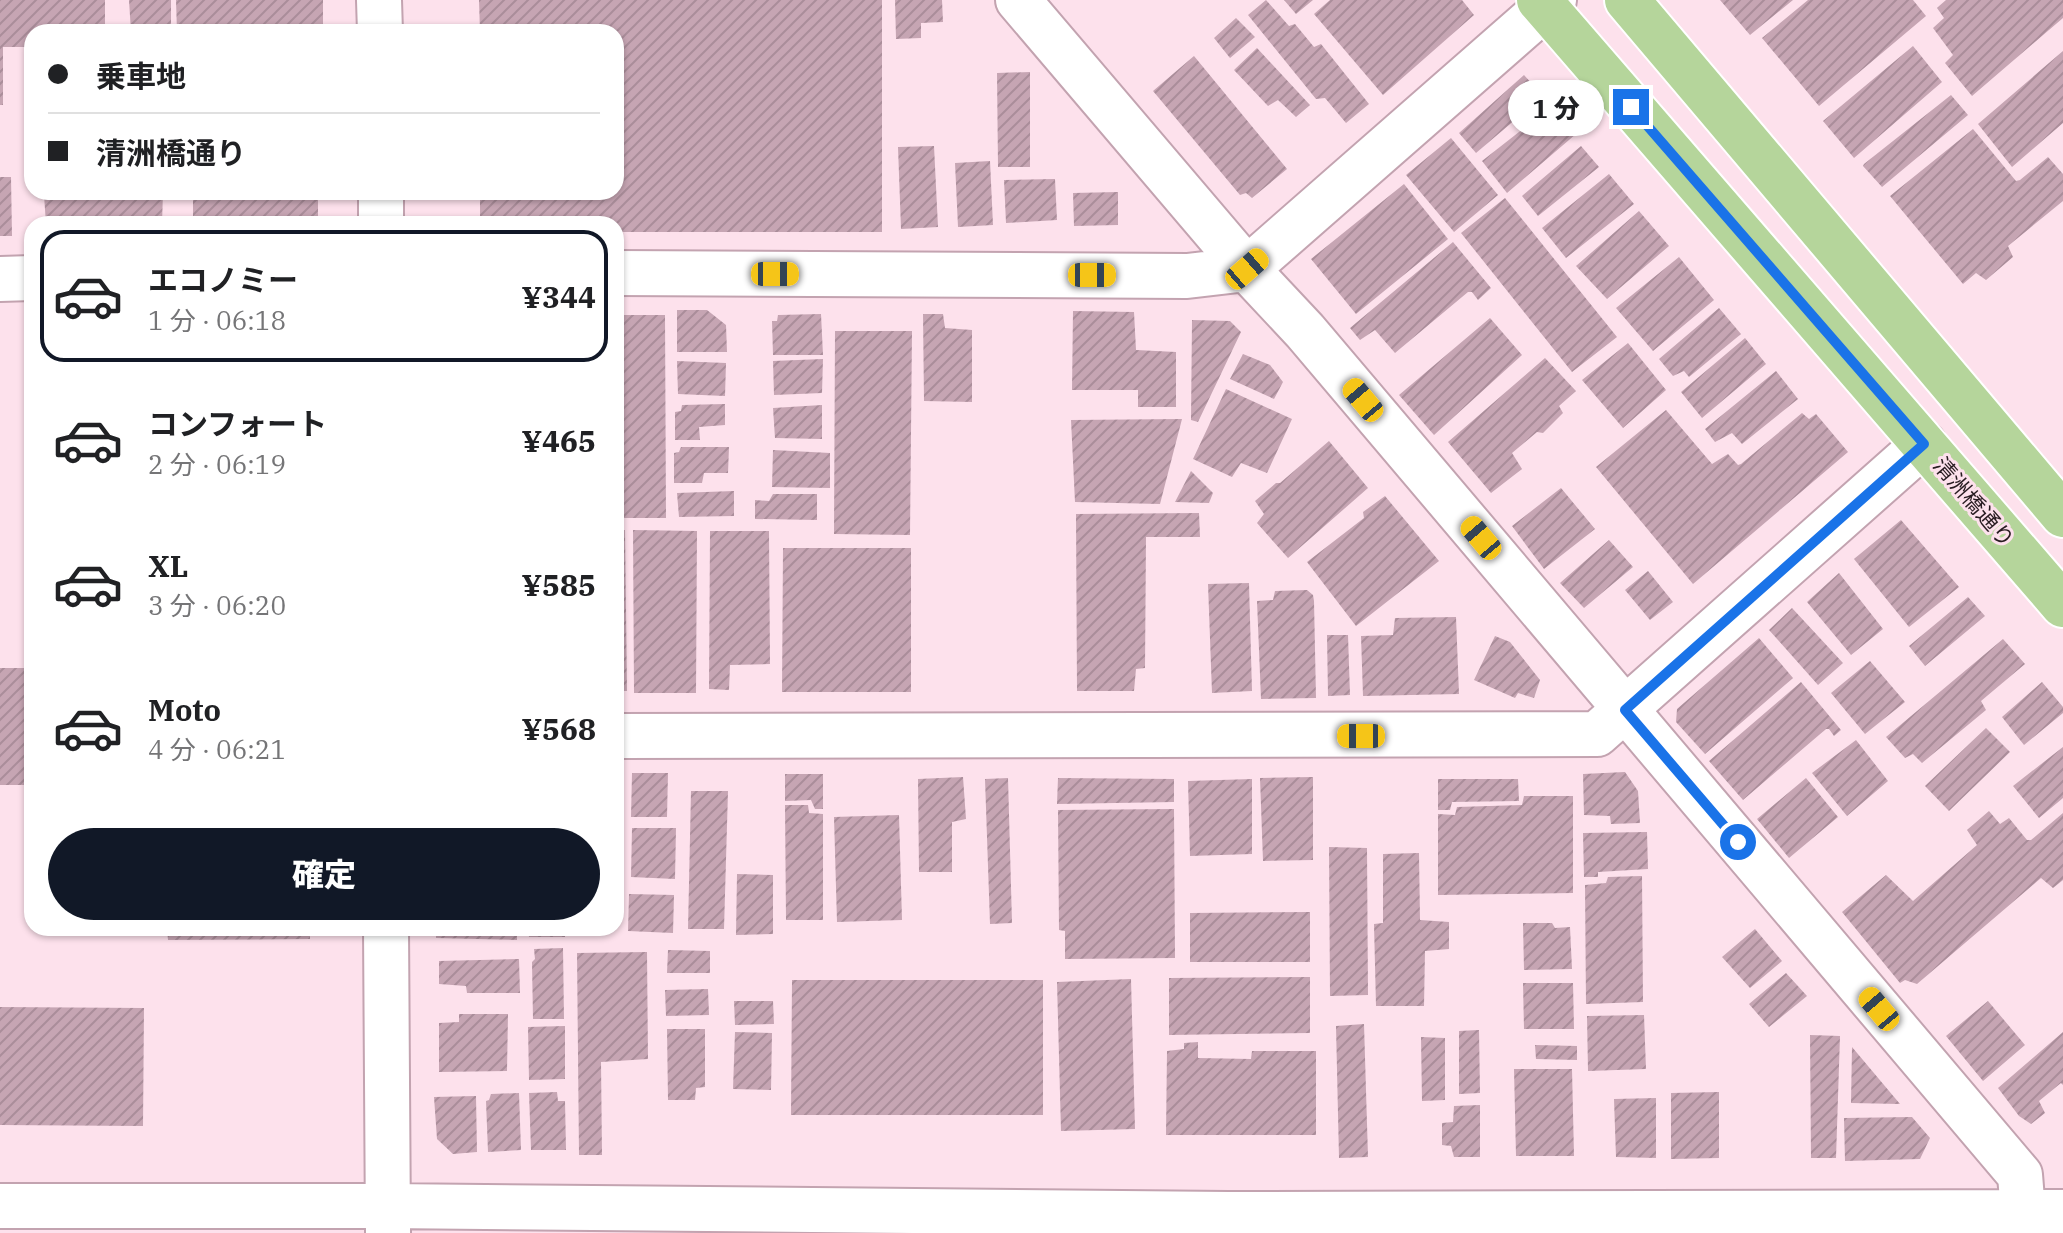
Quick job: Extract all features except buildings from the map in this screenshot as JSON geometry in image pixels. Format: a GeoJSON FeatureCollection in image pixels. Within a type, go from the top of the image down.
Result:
{"type":"FeatureCollection","features":[{"type":"Feature","properties":{"kind":"main road"},"geometry":{"type":"LineString","coordinates":[[1627,0],[2063,515]]}},
{"type":"Feature","properties":{"kind":"main road","name":"清洲橋通り"},"geometry":{"type":"LineString","coordinates":[[1546,3],[2063,605]]}},
{"type":"Feature","properties":{"kind":"street"},"geometry":{"type":"LineString","coordinates":[[379,0],[380,24]]}},
{"type":"Feature","properties":{"kind":"street"},"geometry":{"type":"LineString","coordinates":[[0,1206],[387,1219],[1228,1224],[2013,1217],[2020,1175],[1305,331],[1247,269],[1018,0]]}},
{"type":"Feature","properties":{"kind":"street"},"geometry":{"type":"LineString","coordinates":[[624,273],[1187,276],[1247,269],[1546,3]]}},
{"type":"Feature","properties":{"kind":"street"},"geometry":{"type":"LineString","coordinates":[[0,279],[24,278]]}},
{"type":"Feature","properties":{"kind":"street"},"geometry":{"type":"LineString","coordinates":[[624,736],[1597,734],[1924,444]]}},
{"type":"Feature","properties":{"kind":"street"},"geometry":{"type":"LineString","coordinates":[[386,936],[387,1219]]}},
{"type":"Feature","properties":{"kind":"route"},"geometry":{"type":"LineString","coordinates":[[1631,107],[1924,444],[1625,710],[1738,842]]}}]}
